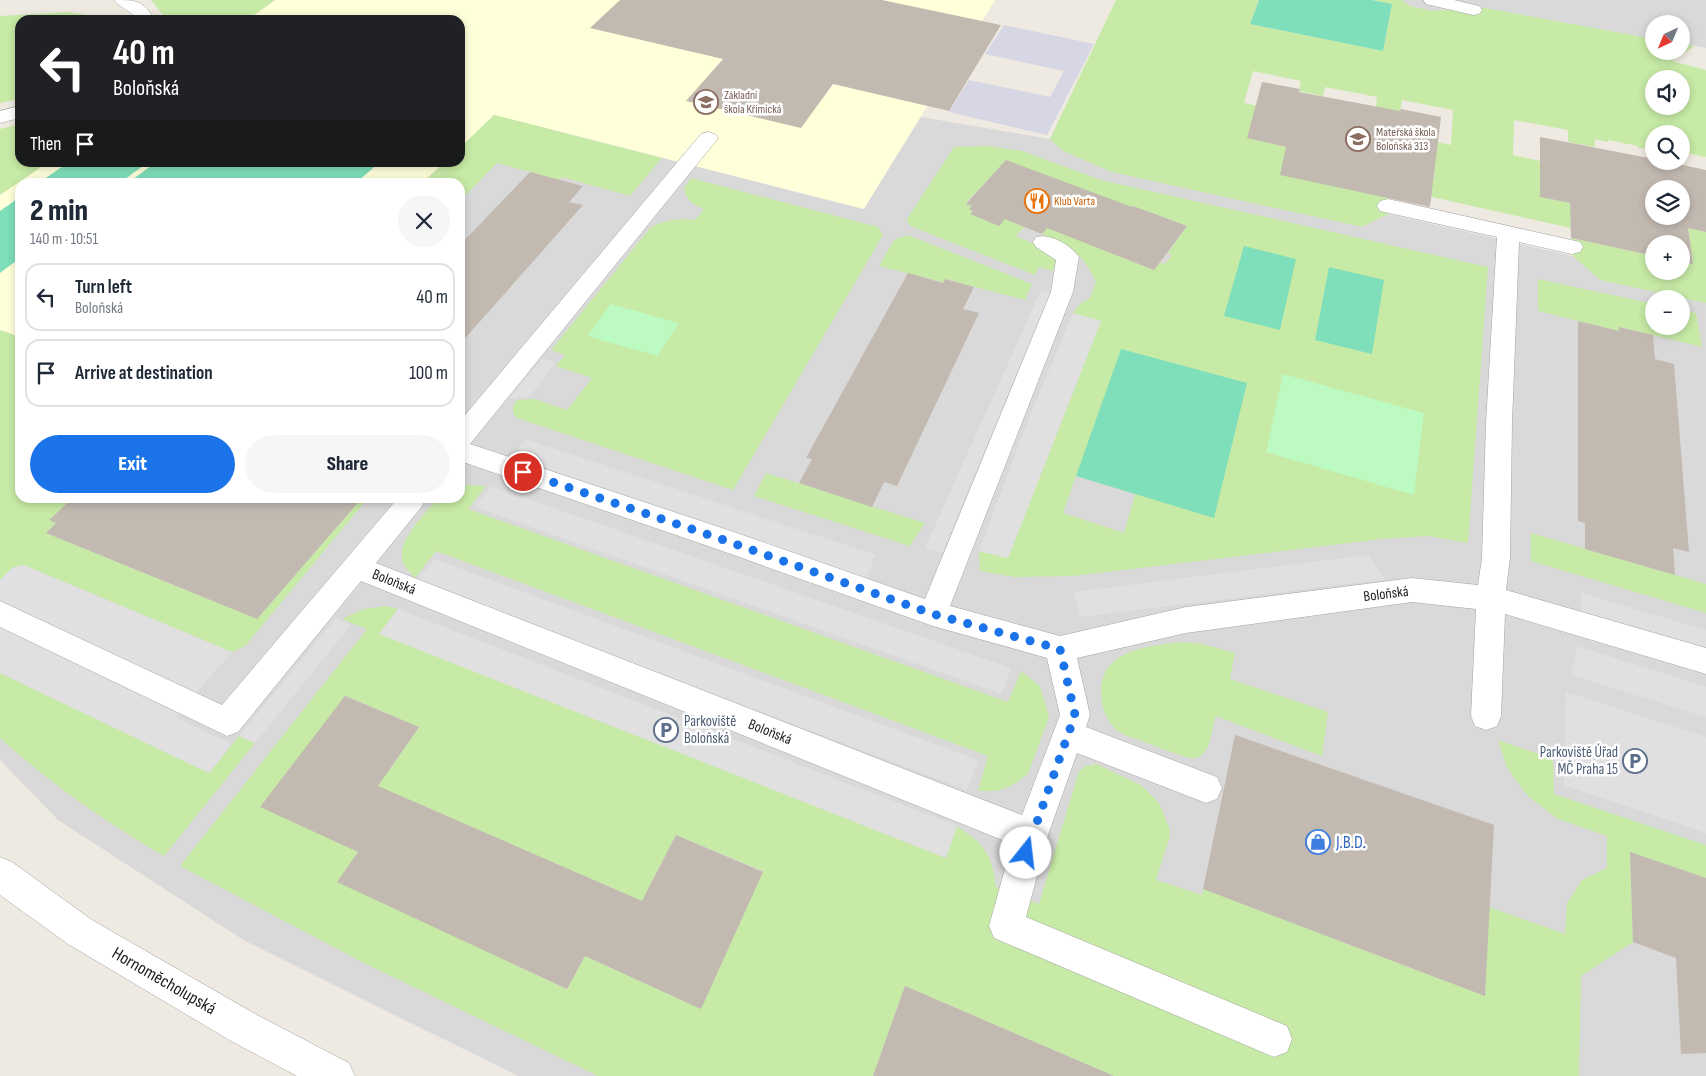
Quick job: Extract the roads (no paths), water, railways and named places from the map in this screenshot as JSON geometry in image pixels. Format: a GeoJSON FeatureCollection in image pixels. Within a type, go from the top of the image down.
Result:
{"type":"FeatureCollection","features":[{"type":"Feature","properties":{"kind":"street"},"geometry":{"type":"LineString","coordinates":[[123,0],[132,4],[144,15]]}},
{"type":"Feature","properties":{"kind":"street"},"geometry":{"type":"LineString","coordinates":[[1432,0],[1473,10]]}},
{"type":"Feature","properties":{"kind":"street"},"geometry":{"type":"LineString","coordinates":[[0,117],[15,113]]}},
{"type":"Feature","properties":{"kind":"street"},"geometry":{"type":"LineString","coordinates":[[465,433],[708,138]]}},
{"type":"Feature","properties":{"kind":"street"},"geometry":{"type":"LineString","coordinates":[[1388,206],[1572,247]]}},
{"type":"Feature","properties":{"kind":"street"},"geometry":{"type":"LineString","coordinates":[[1486,716],[1491,598],[1496,558],[1508,234]]}},
{"type":"Feature","properties":{"kind":"street"},"geometry":{"type":"LineString","coordinates":[[933,614],[1062,292],[1068,257],[1044,242]]}},
{"type":"Feature","properties":{"kind":"street","name":"Boloňská"},"geometry":{"type":"LineString","coordinates":[[465,453],[712,535],[933,614],[1060,649],[1186,620],[1412,590],[1491,598],[1706,662]]}},
{"type":"Feature","properties":{"kind":"street","name":"Boloňská"},"geometry":{"type":"LineString","coordinates":[[408,503],[356,567],[1031,835]]}},
{"type":"Feature","properties":{"kind":"street"},"geometry":{"type":"LineString","coordinates":[[0,613],[227,722],[356,567]]}},
{"type":"Feature","properties":{"kind":"street"},"geometry":{"type":"LineString","coordinates":[[1060,649],[1075,715],[1031,835],[1006,926],[1274,1039]]}},
{"type":"Feature","properties":{"kind":"street"},"geometry":{"type":"LineString","coordinates":[[1068,734],[1206,788]]}},
{"type":"Feature","properties":{"kind":"street","name":"Hornoměcholupská"},"geometry":{"type":"LineString","coordinates":[[0,874],[80,932],[244,1028],[336,1076]]}},
{"type":"Feature","properties":{"kind":"place","name":"Základní škola Křimická"},"geometry":{"type":"Point","coordinates":[706,102]}},
{"type":"Feature","properties":{"kind":"place","name":"Mateřská škola Boloňská 313"},"geometry":{"type":"Point","coordinates":[1358,139]}},
{"type":"Feature","properties":{"kind":"place","name":"Klub Varta"},"geometry":{"type":"Point","coordinates":[1037,201]}},
{"type":"Feature","properties":{"kind":"place","name":"Parkoviště Boloňská"},"geometry":{"type":"Point","coordinates":[666,730]}},
{"type":"Feature","properties":{"kind":"place","name":"Parkoviště Úřad MČ Praha 15"},"geometry":{"type":"Point","coordinates":[1635,761]}},
{"type":"Feature","properties":{"kind":"place","name":"J.B.D."},"geometry":{"type":"Point","coordinates":[1318,842]}}]}
